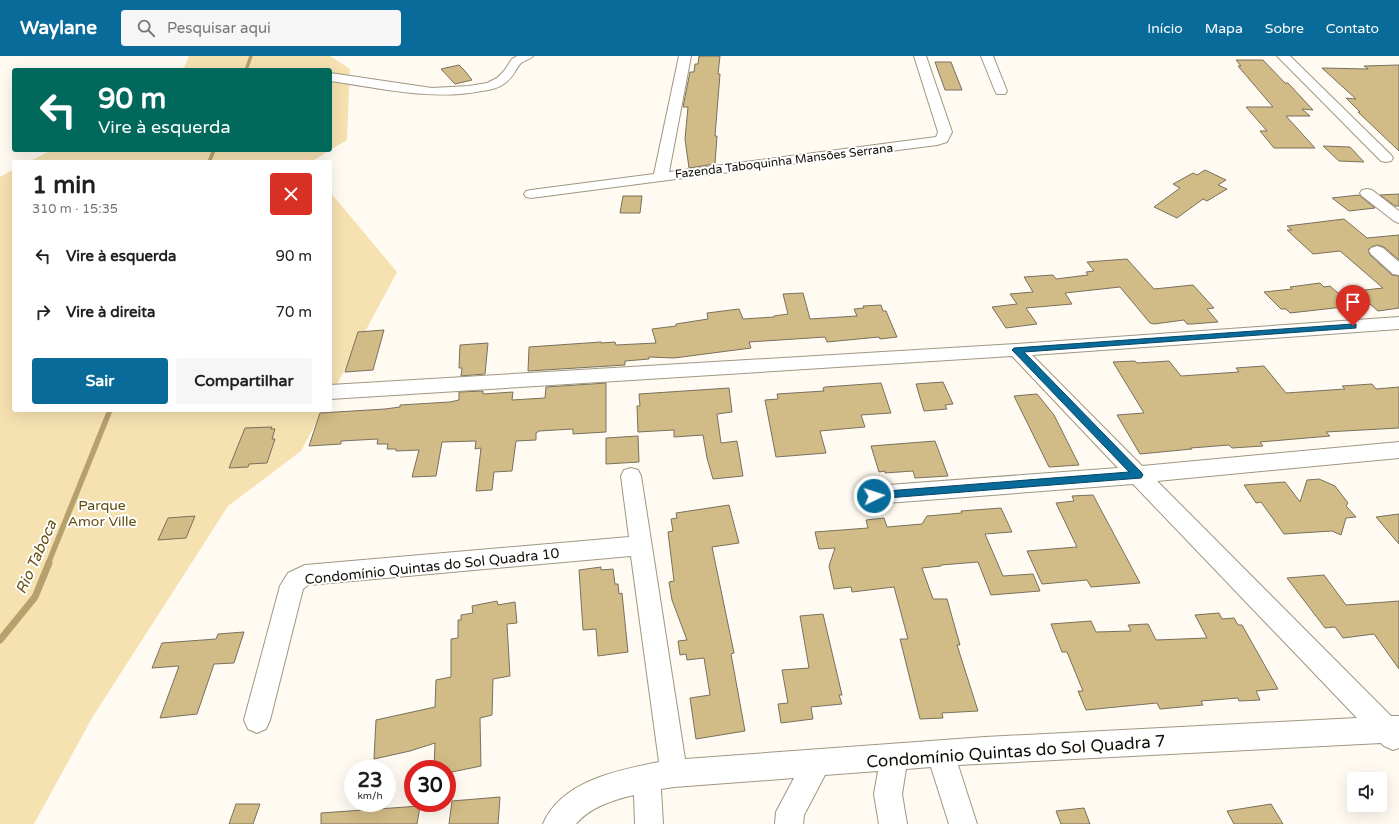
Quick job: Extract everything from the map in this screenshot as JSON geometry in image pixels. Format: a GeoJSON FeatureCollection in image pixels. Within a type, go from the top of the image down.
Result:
{"type":"FeatureCollection","features":[{"type":"Feature","properties":{"kind":"street"},"geometry":{"type":"LineString","coordinates":[[332,77],[432,92],[469,90],[490,86],[501,81],[509,73],[516,61],[527,56]]}},
{"type":"Feature","properties":{"kind":"street","name":"Fazenda Taboquinha Mansões Serrana"},"geometry":{"type":"LineString","coordinates":[[685,56],[661,176],[930,142],[942,139],[945,136],[944,132],[920,56]]}},
{"type":"Feature","properties":{"kind":"street"},"geometry":{"type":"LineString","coordinates":[[987,56],[1001,91]]}},
{"type":"Feature","properties":{"kind":"street"},"geometry":{"type":"LineString","coordinates":[[1283,56],[1386,158]]}},
{"type":"Feature","properties":{"kind":"street"},"geometry":{"type":"LineString","coordinates":[[531,194],[661,176]]}},
{"type":"Feature","properties":{"kind":"street"},"geometry":{"type":"LineString","coordinates":[[1367,193],[1399,218]]}},
{"type":"Feature","properties":{"kind":"street"},"geometry":{"type":"LineString","coordinates":[[1376,251],[1399,270]]}},
{"type":"Feature","properties":{"kind":"street"},"geometry":{"type":"LineString","coordinates":[[332,392],[1016,350],[1399,323]]}},
{"type":"Feature","properties":{"kind":"street"},"geometry":{"type":"LineString","coordinates":[[1016,350],[1395,734]]}},
{"type":"Feature","properties":{"kind":"street"},"geometry":{"type":"LineString","coordinates":[[874,496],[1138,475],[1399,450]]}},
{"type":"Feature","properties":{"kind":"street"},"geometry":{"type":"LineString","coordinates":[[631,476],[674,773]]}},
{"type":"Feature","properties":{"kind":"street","name":"Condomínio Quintas do Sol Quadra 10"},"geometry":{"type":"LineString","coordinates":[[257,720],[292,586],[305,575],[641,546]]}},
{"type":"Feature","properties":{"kind":"street","name":"Condomínio Quintas do Sol Quadra 7"},"geometry":{"type":"LineString","coordinates":[[640,780],[674,773],[941,755],[985,750],[1395,734]]}},
{"type":"Feature","properties":{"kind":"street"},"geometry":{"type":"LineString","coordinates":[[941,755],[962,824]]}},
{"type":"Feature","properties":{"kind":"street"},"geometry":{"type":"LineString","coordinates":[[893,824],[888,794],[894,758]]}},
{"type":"Feature","properties":{"kind":"street"},"geometry":{"type":"LineString","coordinates":[[789,824],[790,812],[816,764]]}},
{"type":"Feature","properties":{"kind":"street"},"geometry":{"type":"LineString","coordinates":[[557,824],[576,805],[591,794],[640,780],[649,824]]}},
{"type":"Feature","properties":{"kind":"green space"},"geometry":{"type":"Polygon","coordinates":[[[189,56],[330,56],[350,69],[347,140],[332,149],[332,68],[184,68],[189,56]]]}},
{"type":"Feature","properties":{"kind":"green space"},"geometry":{"type":"Polygon","coordinates":[[[48,152],[327,152],[314,160],[32,160],[48,152]]]}},
{"type":"Feature","properties":{"kind":"green space","name":"Parque Amor Ville"},"geometry":{"type":"Polygon","coordinates":[[[12,170],[12,412],[322,412],[301,451],[228,506],[92,718],[34,824],[0,824],[0,177],[12,170]]]}},
{"type":"Feature","properties":{"kind":"green space"},"geometry":{"type":"Polygon","coordinates":[[[332,194],[397,272],[332,393],[332,194]]]}},
{"type":"Feature","properties":{"kind":"building"},"geometry":{"type":"Polygon","coordinates":[[[699,56],[720,56],[715,136],[717,136],[715,164],[689,168],[685,139],[688,107],[683,107],[690,72],[694,72],[695,64],[698,64],[699,56]]]}},
{"type":"Feature","properties":{"kind":"building"},"geometry":{"type":"Polygon","coordinates":[[[1236,60],[1263,60],[1285,83],[1288,83],[1313,110],[1302,109],[1310,116],[1286,116],[1315,148],[1274,148],[1260,131],[1267,131],[1246,107],[1273,107],[1238,66],[1241,66],[1236,60]]]}},
{"type":"Feature","properties":{"kind":"building"},"geometry":{"type":"Polygon","coordinates":[[[935,62],[951,62],[962,90],[945,90],[935,62]]]}},
{"type":"Feature","properties":{"kind":"building"},"geometry":{"type":"Polygon","coordinates":[[[459,65],[472,80],[455,84],[441,69],[459,65]]]}},
{"type":"Feature","properties":{"kind":"building"},"geometry":{"type":"Polygon","coordinates":[[[1399,65],[1399,151],[1358,112],[1360,112],[1346,98],[1356,99],[1322,68],[1368,69],[1364,66],[1399,65]]]}},
{"type":"Feature","properties":{"kind":"building"},"geometry":{"type":"Polygon","coordinates":[[[1323,146],[1350,147],[1364,162],[1339,161],[1323,146]]]}},
{"type":"Feature","properties":{"kind":"building"},"geometry":{"type":"Polygon","coordinates":[[[1205,170],[1226,180],[1218,185],[1227,189],[1207,201],[1203,199],[1177,218],[1154,207],[1180,188],[1173,184],[1193,173],[1197,175],[1205,170]]]}},
{"type":"Feature","properties":{"kind":"building"},"geometry":{"type":"Polygon","coordinates":[[[1399,194],[1399,206],[1395,206],[1380,195],[1399,194]]]}},
{"type":"Feature","properties":{"kind":"building"},"geometry":{"type":"Polygon","coordinates":[[[1359,195],[1375,208],[1349,211],[1332,198],[1359,195]]]}},
{"type":"Feature","properties":{"kind":"building"},"geometry":{"type":"Polygon","coordinates":[[[623,196],[642,196],[640,213],[620,213],[623,196]]]}},
{"type":"Feature","properties":{"kind":"building"},"geometry":{"type":"Polygon","coordinates":[[[1344,219],[1367,238],[1399,235],[1399,260],[1384,247],[1377,245],[1368,250],[1370,255],[1392,275],[1399,276],[1399,308],[1378,311],[1370,304],[1290,313],[1286,309],[1281,309],[1264,292],[1292,289],[1290,287],[1320,283],[1324,287],[1330,286],[1338,293],[1383,288],[1340,251],[1313,254],[1287,230],[1292,230],[1287,226],[1344,219]]]}},
{"type":"Feature","properties":{"kind":"building"},"geometry":{"type":"Polygon","coordinates":[[[1127,259],[1154,289],[1193,285],[1214,308],[1207,309],[1218,322],[1187,324],[1184,320],[1154,324],[1150,323],[1120,287],[1065,293],[1072,304],[1026,308],[1037,324],[1006,328],[992,307],[1017,304],[1010,294],[1033,292],[1024,277],[1053,275],[1056,279],[1088,275],[1086,272],[1094,271],[1087,262],[1127,259]]]}},
{"type":"Feature","properties":{"kind":"building"},"geometry":{"type":"Polygon","coordinates":[[[803,293],[810,319],[857,316],[854,309],[864,308],[863,306],[881,305],[883,311],[886,311],[897,337],[880,339],[879,337],[827,342],[825,337],[749,342],[751,348],[674,358],[649,357],[649,359],[625,361],[625,365],[528,371],[529,347],[601,342],[615,342],[616,345],[656,343],[652,329],[676,326],[676,324],[708,319],[707,313],[739,309],[743,319],[774,317],[788,314],[783,294],[803,293]]]}},
{"type":"Feature","properties":{"kind":"building"},"geometry":{"type":"Polygon","coordinates":[[[384,330],[373,370],[345,372],[358,332],[384,330]]]}},
{"type":"Feature","properties":{"kind":"building"},"geometry":{"type":"Polygon","coordinates":[[[488,343],[485,374],[461,376],[462,368],[459,368],[460,345],[488,343]]]}},
{"type":"Feature","properties":{"kind":"building"},"geometry":{"type":"Polygon","coordinates":[[[1135,361],[1137,363],[1169,361],[1181,376],[1239,372],[1236,368],[1264,366],[1286,393],[1345,389],[1342,386],[1372,384],[1376,389],[1399,387],[1399,428],[1326,432],[1330,436],[1260,442],[1263,446],[1232,448],[1229,445],[1140,454],[1117,415],[1144,413],[1113,362],[1135,361]]]}},
{"type":"Feature","properties":{"kind":"building"},"geometry":{"type":"Polygon","coordinates":[[[943,382],[953,404],[945,405],[947,409],[924,411],[916,384],[943,382]]]}},
{"type":"Feature","properties":{"kind":"building"},"geometry":{"type":"Polygon","coordinates":[[[606,383],[606,432],[573,434],[573,429],[539,431],[536,433],[536,440],[516,441],[512,471],[494,472],[492,490],[476,491],[481,448],[475,449],[476,441],[442,442],[436,476],[412,477],[419,450],[396,451],[396,449],[387,449],[388,444],[377,444],[378,439],[341,441],[341,444],[309,446],[320,413],[385,409],[400,407],[400,405],[450,402],[459,400],[459,392],[483,391],[483,394],[513,392],[512,400],[545,398],[546,387],[606,383]]]}},
{"type":"Feature","properties":{"kind":"building"},"geometry":{"type":"Polygon","coordinates":[[[881,383],[891,413],[861,415],[865,427],[820,431],[826,453],[776,457],[765,400],[778,399],[777,394],[824,391],[823,388],[825,387],[881,383]]]}},
{"type":"Feature","properties":{"kind":"building"},"geometry":{"type":"Polygon","coordinates":[[[729,388],[732,412],[717,414],[721,443],[737,441],[743,476],[713,479],[703,435],[674,437],[674,430],[638,432],[637,406],[640,406],[639,394],[729,388]]]}},
{"type":"Feature","properties":{"kind":"building"},"geometry":{"type":"Polygon","coordinates":[[[1037,394],[1054,415],[1079,465],[1049,467],[1014,396],[1037,394]]]}},
{"type":"Feature","properties":{"kind":"building"},"geometry":{"type":"Polygon","coordinates":[[[272,427],[271,429],[275,429],[272,439],[275,439],[267,463],[249,464],[248,467],[229,468],[245,428],[272,427]]]}},
{"type":"Feature","properties":{"kind":"building"},"geometry":{"type":"Polygon","coordinates":[[[638,436],[639,462],[606,464],[606,438],[638,436]]]}},
{"type":"Feature","properties":{"kind":"building"},"geometry":{"type":"Polygon","coordinates":[[[935,441],[948,476],[915,478],[913,471],[879,472],[871,446],[935,441]]]}},
{"type":"Feature","properties":{"kind":"building"},"geometry":{"type":"Polygon","coordinates":[[[1319,479],[1335,486],[1348,503],[1346,506],[1356,517],[1346,518],[1341,535],[1332,531],[1284,534],[1261,502],[1256,503],[1244,485],[1285,482],[1300,502],[1307,480],[1319,479]]]}},
{"type":"Feature","properties":{"kind":"building"},"geometry":{"type":"Polygon","coordinates":[[[1093,495],[1140,583],[1091,587],[1087,580],[1042,584],[1027,551],[1077,547],[1056,503],[1074,501],[1072,496],[1093,495]]]}},
{"type":"Feature","properties":{"kind":"building"},"geometry":{"type":"Polygon","coordinates":[[[729,505],[739,543],[712,547],[734,653],[731,654],[745,731],[696,739],[690,698],[710,695],[704,658],[687,660],[686,654],[680,655],[678,641],[687,640],[672,600],[669,582],[674,581],[668,532],[673,531],[671,519],[677,518],[676,513],[729,505]]]}},
{"type":"Feature","properties":{"kind":"building"},"geometry":{"type":"Polygon","coordinates":[[[1001,508],[1012,532],[985,534],[1003,576],[1033,574],[1040,591],[991,595],[978,562],[922,568],[933,599],[947,599],[960,645],[957,645],[978,711],[942,713],[943,718],[920,719],[900,639],[908,639],[894,587],[852,592],[851,587],[834,589],[829,566],[835,548],[819,549],[815,532],[868,528],[866,520],[884,518],[887,527],[922,524],[927,516],[962,513],[961,511],[1001,508]]]}},
{"type":"Feature","properties":{"kind":"building"},"geometry":{"type":"Polygon","coordinates":[[[1399,514],[1399,544],[1376,517],[1399,514]]]}},
{"type":"Feature","properties":{"kind":"building"},"geometry":{"type":"Polygon","coordinates":[[[195,516],[186,538],[158,540],[168,518],[195,516]]]}},
{"type":"Feature","properties":{"kind":"building"},"geometry":{"type":"Polygon","coordinates":[[[601,567],[601,570],[613,569],[615,584],[618,584],[619,594],[622,593],[628,652],[598,656],[596,629],[583,630],[579,570],[601,567]]]}},
{"type":"Feature","properties":{"kind":"building"},"geometry":{"type":"Polygon","coordinates":[[[1324,575],[1346,605],[1399,601],[1399,669],[1374,634],[1343,638],[1335,627],[1325,628],[1287,578],[1324,575]]]}},
{"type":"Feature","properties":{"kind":"building"},"geometry":{"type":"Polygon","coordinates":[[[497,601],[498,605],[515,602],[517,623],[507,624],[510,676],[493,679],[492,715],[480,718],[481,766],[456,771],[456,760],[434,760],[435,743],[410,751],[374,759],[376,720],[435,707],[436,680],[451,677],[451,639],[458,638],[458,620],[461,620],[461,615],[473,613],[472,606],[497,601]]]}},
{"type":"Feature","properties":{"kind":"building"},"geometry":{"type":"Polygon","coordinates":[[[1219,613],[1222,619],[1234,618],[1238,625],[1242,625],[1278,689],[1256,691],[1260,700],[1239,701],[1238,698],[1201,701],[1203,705],[1160,709],[1157,703],[1086,710],[1078,691],[1083,691],[1067,652],[1062,652],[1051,624],[1091,621],[1096,632],[1131,631],[1128,625],[1148,624],[1156,640],[1207,638],[1195,615],[1219,613]]]}},
{"type":"Feature","properties":{"kind":"building"},"geometry":{"type":"Polygon","coordinates":[[[823,614],[842,695],[839,695],[842,704],[811,707],[813,719],[781,723],[778,704],[788,703],[782,670],[809,668],[800,616],[823,614]]]}},
{"type":"Feature","properties":{"kind":"building"},"geometry":{"type":"Polygon","coordinates":[[[244,632],[234,663],[214,664],[197,714],[160,718],[179,666],[152,668],[162,643],[216,639],[218,634],[244,632]]]}},
{"type":"Feature","properties":{"kind":"building"},"geometry":{"type":"Polygon","coordinates":[[[500,797],[498,824],[449,824],[451,812],[456,812],[456,801],[500,797]]]}},
{"type":"Feature","properties":{"kind":"building"},"geometry":{"type":"Polygon","coordinates":[[[236,804],[260,804],[253,824],[229,824],[236,804]]]}},
{"type":"Feature","properties":{"kind":"building"},"geometry":{"type":"Polygon","coordinates":[[[1271,804],[1283,824],[1234,824],[1227,811],[1271,804]]]}},
{"type":"Feature","properties":{"kind":"building"},"geometry":{"type":"Polygon","coordinates":[[[404,807],[404,812],[419,812],[417,824],[321,824],[321,813],[344,811],[396,812],[396,808],[404,807]]]}},
{"type":"Feature","properties":{"kind":"building"},"geometry":{"type":"Polygon","coordinates":[[[1084,808],[1090,824],[1061,824],[1056,811],[1084,808]]]}},
{"type":"Feature","properties":{"kind":"waterway","name":"Rio Taboca"},"geometry":{"type":"LineString","coordinates":[[247,68],[251,56]]}},
{"type":"Feature","properties":{"kind":"waterway","name":"Rio Taboca"},"geometry":{"type":"LineString","coordinates":[[210,160],[213,152]]}},
{"type":"Feature","properties":{"kind":"waterway","name":"Rio Taboca"},"geometry":{"type":"LineString","coordinates":[[48,564],[109,412]]}},
{"type":"Feature","properties":{"kind":"waterway","name":"Rio Taboca"},"geometry":{"type":"LineString","coordinates":[[0,640],[35,597],[49,563]]}},
{"type":"Feature","properties":{"kind":"route"},"geometry":{"type":"LineString","coordinates":[[874,496],[1138,475],[1016,350],[1353,326]]}}]}
